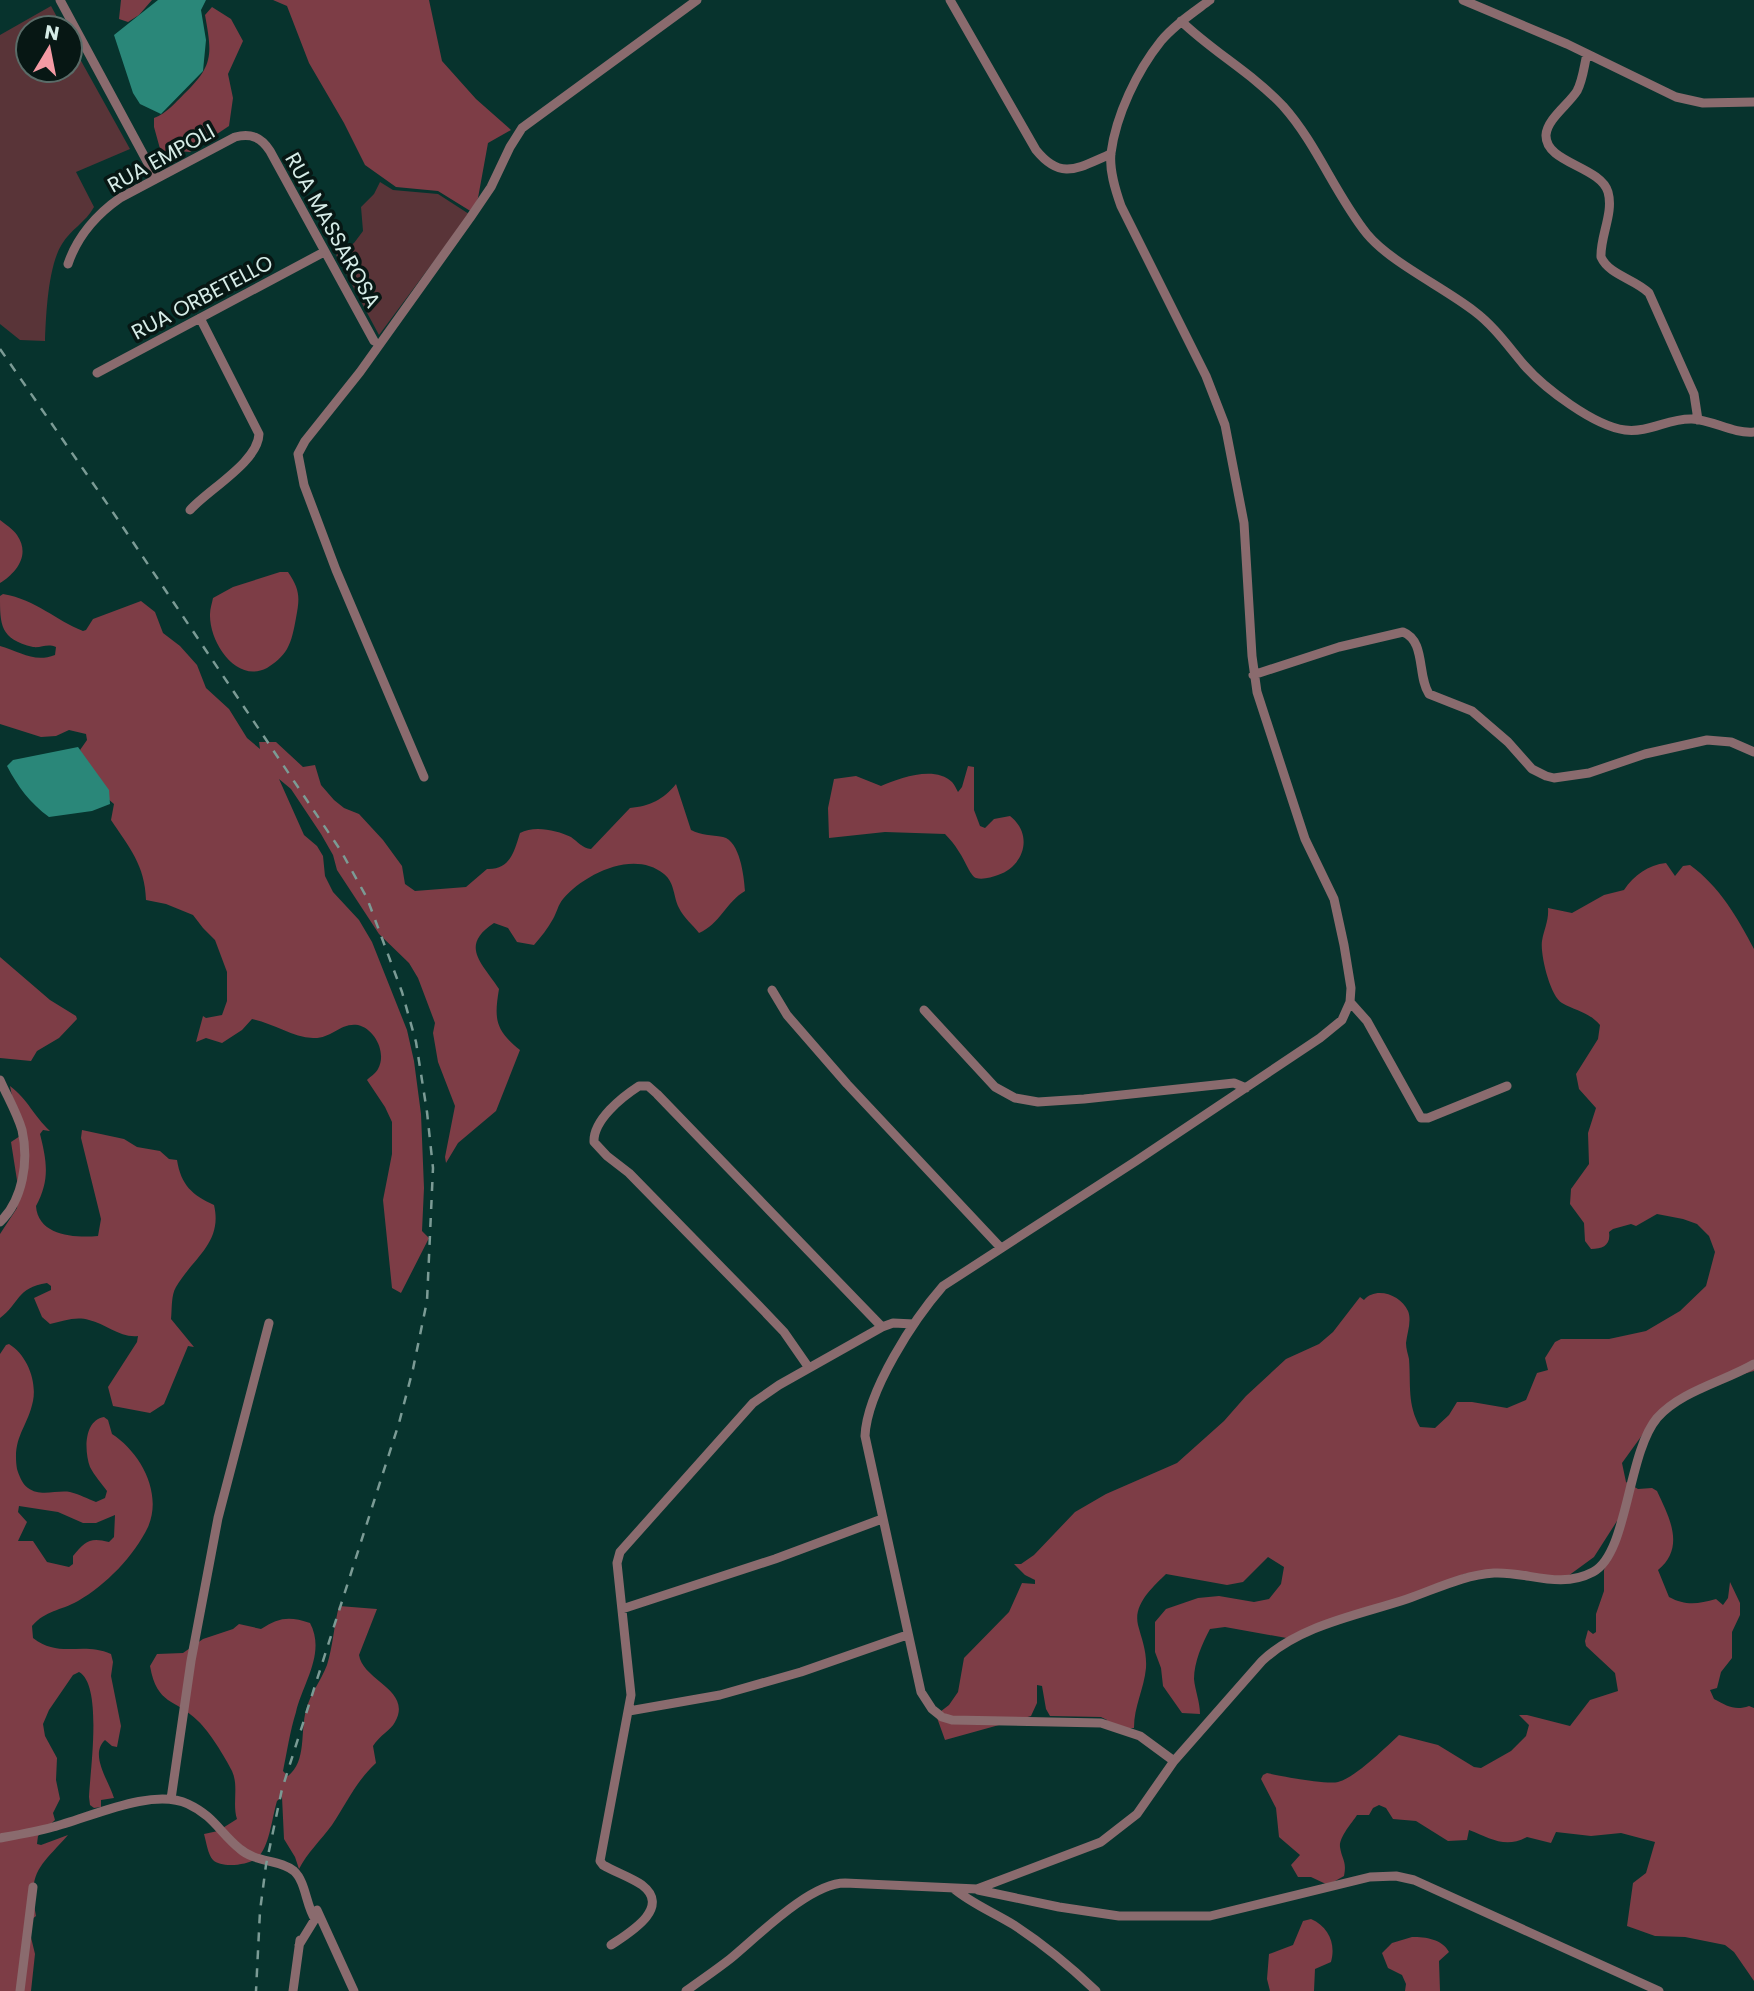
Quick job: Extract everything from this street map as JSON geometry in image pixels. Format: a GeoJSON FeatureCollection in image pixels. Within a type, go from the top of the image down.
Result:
{"type":"FeatureCollection","features":[{"type":"Feature","properties":{"kind":"street"},"geometry":{"type":"LineString","coordinates":[[60,0],[156,178]]}},
{"type":"Feature","properties":{"kind":"street"},"geometry":{"type":"LineString","coordinates":[[424,777],[336,570],[304,485],[298,454],[470,218],[491,187],[522,128],[697,0]]}},
{"type":"Feature","properties":{"kind":"street"},"geometry":{"type":"LineString","coordinates":[[950,0],[1044,161],[1056,169],[1070,170],[1111,154]]}},
{"type":"Feature","properties":{"kind":"street"},"geometry":{"type":"LineString","coordinates":[[1174,1761],[1139,1736],[1101,1723],[947,1720],[932,1709],[921,1692],[907,1635],[867,1453],[866,1423],[876,1389],[914,1324],[943,1286],[1320,1038],[1342,1020],[1350,1002],[1351,988],[1334,899],[1305,839],[1291,802],[1254,675],[1244,523],[1225,425],[1206,376],[1121,206],[1113,179],[1111,154],[1118,126],[1148,60],[1162,40],[1210,0]]}},
{"type":"Feature","properties":{"kind":"street"},"geometry":{"type":"LineString","coordinates":[[1463,0],[1587,54],[1676,97],[1703,103],[1754,102]]}},
{"type":"Feature","properties":{"kind":"street"},"geometry":{"type":"LineString","coordinates":[[1181,22],[1199,39],[1251,76],[1283,107],[1308,139],[1372,239],[1388,253],[1478,314],[1540,381],[1599,421],[1622,430],[1647,430],[1681,420],[1698,420],[1742,432],[1754,432]]}},
{"type":"Feature","properties":{"kind":"street"},"geometry":{"type":"LineString","coordinates":[[1587,54],[1576,92],[1550,125],[1546,132],[1547,140],[1560,156],[1594,175],[1608,192],[1609,207],[1601,257],[1611,270],[1640,284],[1648,293],[1694,394],[1698,420]]}},
{"type":"Feature","properties":{"kind":"street","name":"RUA EMPOLI"},"geometry":{"type":"LineString","coordinates":[[68,264],[73,249],[106,208],[156,178],[235,137],[251,135],[259,138]]}},
{"type":"Feature","properties":{"kind":"street","name":"RUA MASSAROSA"},"geometry":{"type":"LineString","coordinates":[[259,138],[270,151],[374,341]]}},
{"type":"Feature","properties":{"kind":"street","name":"RUA ORBETELLO"},"geometry":{"type":"LineString","coordinates":[[97,373],[324,252]]}},
{"type":"Feature","properties":{"kind":"street"},"geometry":{"type":"LineString","coordinates":[[190,510],[248,458],[257,448],[260,434],[200,318]]}},
{"type":"Feature","properties":{"kind":"street"},"geometry":{"type":"LineString","coordinates":[[1254,675],[1339,647],[1403,632],[1410,636],[1416,645],[1423,680],[1429,694],[1472,711],[1508,742],[1532,769],[1546,776],[1554,778],[1589,773],[1645,754],[1707,740],[1731,742],[1754,752]]}},
{"type":"Feature","properties":{"kind":"street"},"geometry":{"type":"LineString","coordinates":[[772,990],[787,1015],[847,1084],[1001,1248]]}},
{"type":"Feature","properties":{"kind":"street"},"geometry":{"type":"LineString","coordinates":[[1350,1002],[1367,1021],[1421,1118],[1428,1118],[1507,1086]]}},
{"type":"Feature","properties":{"kind":"street"},"geometry":{"type":"LineString","coordinates":[[924,1010],[995,1087],[1008,1096],[1027,1101],[1084,1099],[1226,1084],[1246,1087]]}},
{"type":"Feature","properties":{"kind":"street"},"geometry":{"type":"LineString","coordinates":[[0,1080],[22,1130],[24,1154],[20,1189],[15,1204],[0,1222]]}},
{"type":"Feature","properties":{"kind":"street"},"geometry":{"type":"LineString","coordinates":[[809,1368],[796,1348],[765,1312],[629,1173],[594,1142],[594,1132],[603,1118],[639,1086],[648,1086],[657,1094],[882,1327]]}},
{"type":"Feature","properties":{"kind":"street"},"geometry":{"type":"LineString","coordinates":[[171,1799],[191,1661],[218,1518],[269,1323]]}},
{"type":"Feature","properties":{"kind":"street"},"geometry":{"type":"LineString","coordinates":[[611,1945],[643,1922],[652,1901],[650,1892],[643,1886],[600,1861],[631,1695],[617,1563],[620,1552],[753,1403],[882,1327],[893,1323],[914,1324]]}},
{"type":"Feature","properties":{"kind":"street"},"geometry":{"type":"LineString","coordinates":[[977,1889],[1101,1842],[1137,1814],[1174,1761],[1262,1661],[1277,1648],[1297,1637],[1459,1580],[1497,1573],[1556,1580],[1592,1573],[1611,1552],[1644,1438],[1656,1420],[1676,1402],[1754,1364]]}},
{"type":"Feature","properties":{"kind":"street"},"geometry":{"type":"LineString","coordinates":[[622,1609],[775,1559],[882,1519]]}},
{"type":"Feature","properties":{"kind":"street"},"geometry":{"type":"LineString","coordinates":[[629,1711],[720,1695],[801,1672],[907,1635]]}},
{"type":"Feature","properties":{"kind":"street"},"geometry":{"type":"LineString","coordinates":[[0,1838],[51,1828],[143,1801],[171,1799],[189,1804],[208,1816],[246,1854],[290,1868],[298,1875],[306,1896],[310,1920],[306,1935],[299,1945]]}},
{"type":"Feature","properties":{"kind":"street"},"geometry":{"type":"LineString","coordinates":[[686,1991],[724,1964],[796,1905],[829,1884],[977,1889],[1059,1907],[1119,1916],[1210,1916],[1357,1880],[1396,1876],[1414,1880],[1659,1991]]}},
{"type":"Feature","properties":{"kind":"street"},"geometry":{"type":"LineString","coordinates":[[20,1991],[33,1887]]}},
{"type":"Feature","properties":{"kind":"street"},"geometry":{"type":"LineString","coordinates":[[953,1888],[1014,1926],[1096,1991]]}},
{"type":"Feature","properties":{"kind":"street"},"geometry":{"type":"LineString","coordinates":[[306,1896],[318,1912],[354,1991]]}},
{"type":"Feature","properties":{"kind":"street"},"geometry":{"type":"LineString","coordinates":[[310,1920],[327,1931]]}},
{"type":"Feature","properties":{"kind":"street"},"geometry":{"type":"LineString","coordinates":[[293,1991],[302,1931],[310,1920]]}},
{"type":"Feature","properties":{"kind":"street"},"geometry":{"type":"LineString","coordinates":[[306,1935],[314,1931],[327,1931]]}},
{"type":"Feature","properties":{"kind":"shaded area"},"geometry":{"type":"Polygon","coordinates":[[[121,0],[152,0],[139,15],[128,22],[119,19],[121,0]]]}},
{"type":"Feature","properties":{"kind":"shaded area"},"geometry":{"type":"Polygon","coordinates":[[[158,0],[206,0],[201,10],[206,40],[203,71],[161,114],[140,104],[133,93],[114,35],[158,0]]]}},
{"type":"Feature","properties":{"kind":"shaded area"},"geometry":{"type":"Polygon","coordinates":[[[273,0],[429,0],[442,61],[476,99],[511,130],[488,143],[478,198],[472,212],[438,191],[396,187],[365,165],[309,63],[287,6],[273,0]]]}},
{"type":"Feature","properties":{"kind":"shaded area"},"geometry":{"type":"Polygon","coordinates":[[[51,6],[55,14],[37,14],[51,6]]]}},
{"type":"Feature","properties":{"kind":"shaded area"},"geometry":{"type":"Polygon","coordinates":[[[212,7],[231,19],[243,41],[228,74],[233,98],[229,126],[190,152],[178,151],[162,156],[154,118],[174,104],[206,67],[209,40],[205,15],[212,7]]]}},
{"type":"Feature","properties":{"kind":"shaded area"},"geometry":{"type":"Polygon","coordinates":[[[14,27],[14,84],[84,84],[84,66],[130,149],[76,172],[94,207],[65,239],[57,253],[49,291],[45,341],[20,340],[0,324],[0,35],[14,27]]]}},
{"type":"Feature","properties":{"kind":"shaded area"},"geometry":{"type":"Polygon","coordinates":[[[380,182],[393,190],[438,194],[469,214],[379,335],[336,255],[354,243],[363,231],[361,207],[374,194],[380,182]]]}},
{"type":"Feature","properties":{"kind":"shaded area"},"geometry":{"type":"Polygon","coordinates":[[[0,520],[21,542],[22,556],[16,569],[0,583],[0,520]]]}},
{"type":"Feature","properties":{"kind":"shaded area"},"geometry":{"type":"Polygon","coordinates":[[[280,572],[288,572],[298,594],[290,642],[283,655],[267,668],[245,670],[235,665],[219,648],[211,625],[213,598],[233,587],[280,572]]]}},
{"type":"Feature","properties":{"kind":"shaded area"},"geometry":{"type":"Polygon","coordinates":[[[3,594],[36,605],[83,631],[93,619],[141,601],[155,612],[163,633],[180,646],[197,665],[206,688],[229,709],[247,738],[260,749],[259,742],[276,742],[303,767],[315,765],[321,785],[344,808],[359,814],[383,840],[402,866],[405,884],[415,891],[466,887],[487,869],[495,869],[506,863],[513,853],[520,833],[526,831],[546,829],[559,832],[591,849],[630,808],[656,801],[676,784],[691,830],[723,837],[729,840],[737,852],[745,891],[712,924],[699,933],[681,911],[668,878],[652,867],[639,864],[610,868],[583,881],[561,901],[551,922],[534,945],[517,942],[508,928],[494,923],[483,931],[476,947],[477,955],[499,989],[498,1023],[505,1036],[520,1050],[496,1111],[458,1143],[446,1163],[455,1106],[438,1062],[433,1033],[435,1023],[418,978],[409,963],[379,934],[337,870],[333,855],[321,834],[291,789],[279,779],[304,835],[317,846],[323,856],[325,876],[333,892],[359,920],[372,942],[407,1030],[421,1114],[424,1188],[422,1231],[429,1238],[401,1293],[392,1288],[383,1200],[392,1154],[392,1122],[367,1080],[380,1063],[378,1042],[370,1031],[358,1025],[346,1026],[325,1036],[313,1038],[252,1019],[242,1030],[222,1043],[206,1038],[196,1042],[203,1016],[206,1018],[222,1015],[227,1001],[227,972],[215,940],[193,915],[166,904],[146,900],[139,866],[111,820],[114,804],[93,786],[80,750],[87,740],[86,734],[69,730],[56,736],[41,737],[0,724],[0,646],[40,658],[55,655],[56,647],[33,647],[8,635],[1,615],[0,596],[3,594]]]}},
{"type":"Feature","properties":{"kind":"shaded area"},"geometry":{"type":"Polygon","coordinates":[[[78,747],[109,790],[110,804],[92,811],[49,817],[25,794],[7,766],[13,760],[78,747]]]}},
{"type":"Feature","properties":{"kind":"shaded area"},"geometry":{"type":"Polygon","coordinates":[[[968,766],[974,767],[974,810],[980,826],[985,828],[994,819],[1010,816],[1022,832],[1024,841],[1020,857],[1007,871],[982,879],[975,877],[945,834],[885,832],[829,838],[828,808],[834,779],[856,776],[881,786],[917,775],[936,774],[952,782],[958,792],[968,766]]]}},
{"type":"Feature","properties":{"kind":"shaded area"},"geometry":{"type":"Polygon","coordinates":[[[1666,863],[1675,876],[1683,866],[1690,865],[1701,874],[1734,914],[1754,949],[1754,1371],[1717,1381],[1653,1420],[1622,1463],[1626,1482],[1638,1489],[1652,1488],[1657,1491],[1670,1521],[1673,1542],[1671,1552],[1658,1570],[1669,1597],[1692,1603],[1716,1599],[1723,1605],[1728,1598],[1730,1582],[1740,1603],[1740,1615],[1732,1632],[1732,1658],[1721,1672],[1717,1688],[1710,1690],[1714,1699],[1727,1706],[1754,1708],[1754,1981],[1734,1952],[1725,1945],[1685,1937],[1655,1936],[1627,1926],[1633,1883],[1646,1873],[1655,1842],[1621,1833],[1591,1836],[1556,1832],[1551,1843],[1527,1837],[1505,1842],[1469,1830],[1467,1840],[1448,1841],[1416,1821],[1393,1819],[1386,1808],[1379,1805],[1373,1808],[1369,1815],[1357,1815],[1346,1830],[1340,1847],[1345,1864],[1344,1876],[1328,1885],[1311,1877],[1298,1877],[1291,1865],[1300,1855],[1279,1837],[1276,1808],[1261,1779],[1267,1773],[1338,1782],[1361,1769],[1399,1735],[1438,1745],[1474,1767],[1481,1768],[1511,1751],[1526,1736],[1529,1725],[1519,1715],[1570,1726],[1590,1700],[1618,1691],[1615,1673],[1586,1646],[1585,1641],[1588,1630],[1593,1634],[1596,1632],[1596,1614],[1604,1591],[1604,1570],[1616,1542],[1617,1521],[1594,1557],[1568,1576],[1549,1578],[1501,1569],[1464,1574],[1402,1600],[1292,1639],[1225,1627],[1210,1629],[1199,1653],[1194,1673],[1200,1714],[1182,1713],[1163,1686],[1161,1668],[1155,1652],[1155,1622],[1166,1609],[1198,1598],[1219,1596],[1254,1602],[1269,1599],[1281,1584],[1284,1567],[1268,1557],[1243,1582],[1227,1585],[1166,1574],[1145,1596],[1138,1610],[1146,1668],[1134,1728],[1108,1728],[1107,1720],[1101,1717],[1050,1716],[1042,1686],[1037,1685],[1037,1703],[1031,1716],[945,1740],[936,1715],[949,1705],[958,1692],[964,1658],[1009,1612],[1022,1583],[1035,1584],[1035,1580],[1014,1564],[1021,1564],[1034,1555],[1075,1512],[1106,1494],[1177,1463],[1286,1359],[1319,1344],[1333,1332],[1360,1297],[1364,1300],[1375,1294],[1388,1294],[1405,1305],[1409,1315],[1406,1345],[1413,1410],[1420,1427],[1435,1428],[1449,1415],[1457,1402],[1507,1408],[1526,1400],[1537,1373],[1548,1370],[1545,1358],[1555,1342],[1561,1339],[1609,1339],[1646,1331],[1680,1311],[1706,1286],[1715,1252],[1709,1236],[1697,1224],[1657,1214],[1636,1226],[1631,1224],[1613,1229],[1609,1232],[1607,1243],[1602,1247],[1591,1249],[1585,1241],[1584,1223],[1570,1204],[1571,1189],[1589,1164],[1588,1133],[1596,1108],[1579,1089],[1576,1074],[1598,1039],[1600,1025],[1558,999],[1547,974],[1542,947],[1548,908],[1572,913],[1604,895],[1624,890],[1642,872],[1666,863]]]}},
{"type":"Feature","properties":{"kind":"shaded area"},"geometry":{"type":"Polygon","coordinates":[[[0,957],[50,1000],[77,1019],[59,1038],[37,1051],[31,1061],[0,1058],[0,957]]]}},
{"type":"Feature","properties":{"kind":"shaded area"},"geometry":{"type":"Polygon","coordinates":[[[10,1086],[50,1131],[43,1130],[40,1134],[46,1171],[44,1188],[36,1206],[38,1216],[50,1229],[69,1235],[98,1236],[101,1219],[81,1138],[82,1130],[124,1139],[137,1147],[160,1151],[169,1159],[177,1160],[181,1176],[189,1188],[214,1205],[216,1218],[210,1240],[174,1290],[172,1298],[171,1319],[194,1347],[188,1346],[164,1404],[150,1413],[113,1406],[108,1387],[137,1342],[138,1336],[125,1335],[84,1319],[69,1319],[50,1324],[42,1317],[34,1298],[51,1290],[47,1283],[29,1288],[0,1318],[0,1234],[17,1208],[19,1193],[11,1142],[20,1136],[10,1086]]]}},
{"type":"Feature","properties":{"kind":"shaded area"},"geometry":{"type":"Polygon","coordinates":[[[9,1344],[21,1355],[32,1377],[33,1401],[18,1441],[16,1458],[17,1469],[26,1486],[43,1493],[70,1492],[96,1502],[105,1498],[107,1491],[90,1467],[87,1453],[89,1430],[97,1419],[104,1417],[108,1420],[112,1434],[132,1451],[140,1462],[151,1487],[153,1501],[148,1527],[135,1549],[118,1569],[99,1587],[48,1614],[32,1626],[33,1638],[52,1648],[100,1650],[111,1654],[111,1676],[121,1726],[117,1747],[105,1740],[99,1753],[99,1760],[114,1798],[101,1800],[101,1807],[94,1808],[90,1805],[89,1797],[93,1710],[91,1693],[86,1680],[79,1672],[73,1675],[49,1710],[43,1724],[45,1736],[57,1758],[56,1780],[60,1799],[53,1813],[55,1820],[38,1836],[37,1844],[68,1835],[38,1870],[35,1879],[33,1889],[36,1916],[31,1920],[29,1929],[35,1954],[31,1991],[0,1991],[0,1354],[9,1344]],[[19,1506],[18,1512],[27,1522],[18,1541],[33,1541],[47,1562],[69,1567],[73,1564],[73,1556],[85,1544],[92,1540],[109,1542],[114,1537],[115,1515],[96,1523],[83,1523],[58,1512],[19,1506]]]}},
{"type":"Feature","properties":{"kind":"shaded area"},"geometry":{"type":"Polygon","coordinates":[[[339,1606],[377,1609],[359,1655],[362,1664],[393,1694],[399,1711],[393,1725],[373,1746],[376,1763],[357,1785],[332,1825],[299,1869],[284,1839],[282,1797],[277,1801],[268,1837],[260,1855],[244,1863],[217,1863],[210,1855],[204,1834],[218,1831],[237,1819],[232,1771],[202,1725],[162,1695],[153,1679],[150,1666],[157,1654],[183,1653],[203,1639],[233,1629],[239,1624],[261,1629],[285,1619],[310,1623],[316,1645],[312,1668],[290,1734],[283,1771],[288,1776],[298,1762],[306,1710],[327,1665],[339,1606]]]}},
{"type":"Feature","properties":{"kind":"shaded area"},"geometry":{"type":"Polygon","coordinates":[[[1311,1919],[1327,1931],[1330,1937],[1333,1949],[1331,1962],[1315,1969],[1314,1991],[1270,1991],[1267,1979],[1269,1954],[1293,1945],[1303,1921],[1311,1919]]]}},
{"type":"Feature","properties":{"kind":"shaded area"},"geometry":{"type":"Polygon","coordinates":[[[1412,1937],[1438,1942],[1449,1952],[1439,1961],[1440,1991],[1405,1991],[1406,1984],[1402,1975],[1388,1968],[1382,1953],[1392,1943],[1412,1937]]]}},
{"type":"Feature","properties":{"kind":"railway"},"geometry":{"type":"LineString","coordinates":[[0,349],[341,851],[367,898],[402,992],[416,1042],[427,1112],[433,1168],[427,1301],[399,1423],[282,1789],[266,1865],[260,1911],[256,1991]]}}]}
